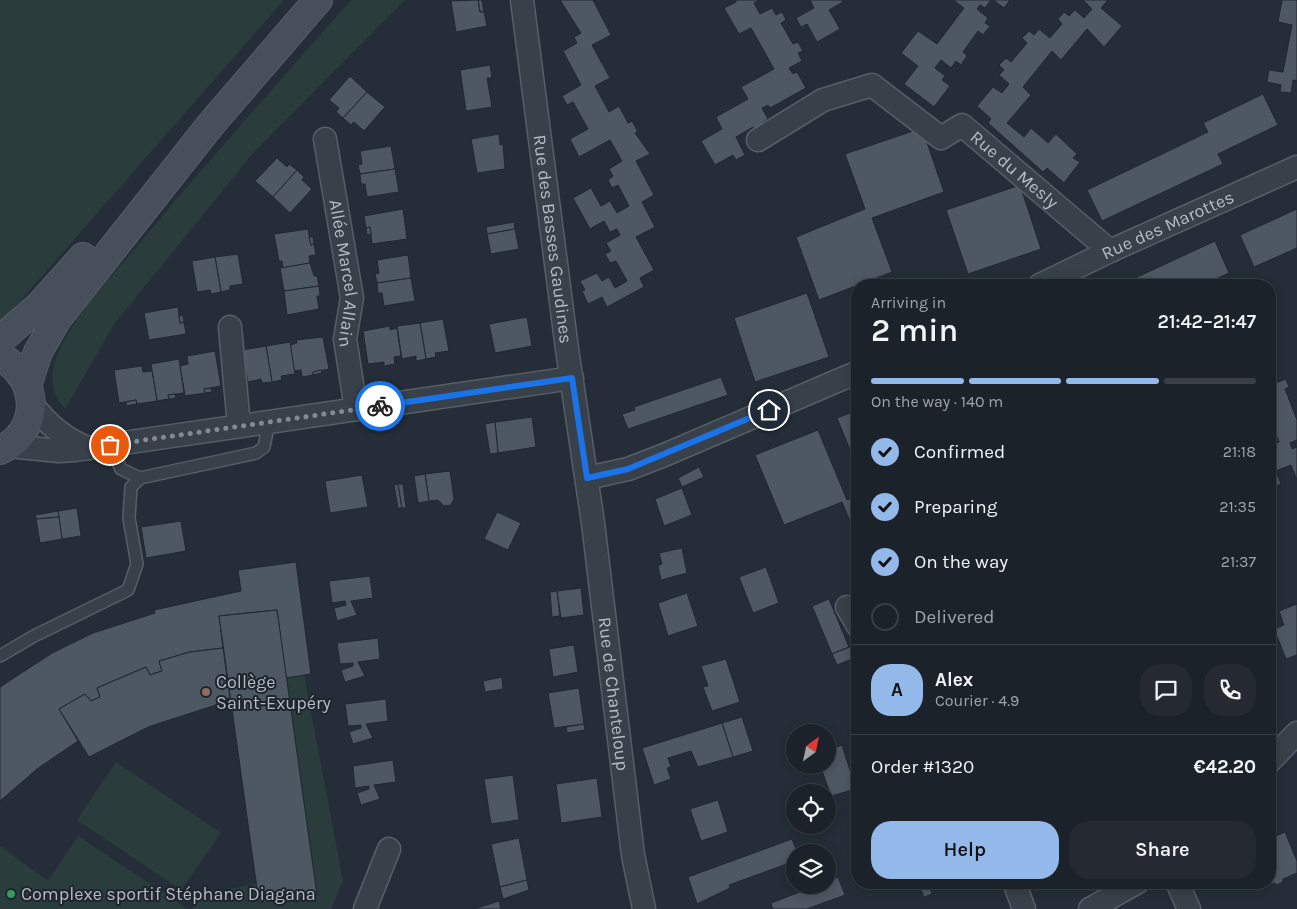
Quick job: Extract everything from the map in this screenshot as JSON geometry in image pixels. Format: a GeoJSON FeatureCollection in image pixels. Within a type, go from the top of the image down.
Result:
{"type":"FeatureCollection","features":[{"type":"Feature","properties":{"kind":"main road"},"geometry":{"type":"LineString","coordinates":[[0,340],[40,305],[64,280],[296,0]]}},
{"type":"Feature","properties":{"kind":"main road"},"geometry":{"type":"LineString","coordinates":[[4,448],[17,440],[28,424],[30,393],[38,352],[57,319],[212,122],[318,0]]}},
{"type":"Feature","properties":{"kind":"main road"},"geometry":{"type":"LineString","coordinates":[[0,357],[16,368],[30,393]]}},
{"type":"Feature","properties":{"kind":"street","name":"Rue des Basses Gaudines"},"geometry":{"type":"LineString","coordinates":[[522,0],[587,478]]}},
{"type":"Feature","properties":{"kind":"street","name":"Rue du Mesly"},"geometry":{"type":"LineString","coordinates":[[758,140],[823,100],[872,85],[941,138],[962,125],[1110,250]]}},
{"type":"Feature","properties":{"kind":"street","name":"Allée Marcel Allain"},"geometry":{"type":"LineString","coordinates":[[325,139],[352,298],[345,339],[356,409]]}},
{"type":"Feature","properties":{"kind":"street","name":"Rue des Marottes"},"geometry":{"type":"LineString","coordinates":[[1052,279],[1110,250],[1297,168]]}},
{"type":"Feature","properties":{"kind":"street"},"geometry":{"type":"LineString","coordinates":[[230,327],[239,426]]}},
{"type":"Feature","properties":{"kind":"street"},"geometry":{"type":"LineString","coordinates":[[587,478],[628,469],[662,456],[851,375]]}},
{"type":"Feature","properties":{"kind":"street"},"geometry":{"type":"LineString","coordinates":[[4,448],[59,451],[572,378]]}},
{"type":"Feature","properties":{"kind":"street"},"geometry":{"type":"LineString","coordinates":[[30,393],[50,425],[76,444],[99,446]]}},
{"type":"Feature","properties":{"kind":"street","name":"Rue de Chanteloup"},"geometry":{"type":"LineString","coordinates":[[587,478],[618,709],[633,855],[644,909]]}},
{"type":"Feature","properties":{"kind":"street"},"geometry":{"type":"LineString","coordinates":[[1276,755],[1297,733]]}},
{"type":"Feature","properties":{"kind":"street"},"geometry":{"type":"LineString","coordinates":[[365,909],[389,849]]}},
{"type":"Feature","properties":{"kind":"street"},"geometry":{"type":"LineString","coordinates":[[1017,889],[1024,909]]}},
{"type":"Feature","properties":{"kind":"street"},"geometry":{"type":"LineString","coordinates":[[1090,909],[1126,889]]}},
{"type":"Feature","properties":{"kind":"street"},"geometry":{"type":"LineString","coordinates":[[1181,889],[1189,909]]}},
{"type":"Feature","properties":{"kind":"lane"},"geometry":{"type":"LineString","coordinates":[[0,656],[34,636],[128,590],[137,564],[130,518],[131,487],[140,478],[256,453],[264,446],[269,422]]}},
{"type":"Feature","properties":{"kind":"lane"},"geometry":{"type":"LineString","coordinates":[[99,446],[121,469],[140,478]]}},
{"type":"Feature","properties":{"kind":"shaded area"},"geometry":{"type":"Polygon","coordinates":[[[0,0],[284,0],[0,324],[0,0]]]}},
{"type":"Feature","properties":{"kind":"shaded area"},"geometry":{"type":"Polygon","coordinates":[[[351,0],[405,0],[254,152],[115,323],[65,409],[56,396],[52,375],[58,353],[74,324],[106,282],[191,182],[351,0]]]}},
{"type":"Feature","properties":{"kind":"shaded area"},"geometry":{"type":"Polygon","coordinates":[[[304,675],[343,881],[331,909],[192,909],[206,893],[256,884],[259,903],[316,895],[286,678],[304,675]]]}},
{"type":"Feature","properties":{"kind":"shaded area"},"geometry":{"type":"Polygon","coordinates":[[[116,762],[221,833],[181,890],[77,820],[116,762]]]}},
{"type":"Feature","properties":{"kind":"shaded area"},"geometry":{"type":"Polygon","coordinates":[[[78,836],[188,909],[0,909],[0,846],[48,881],[78,836]]]}},
{"type":"Feature","properties":{"kind":"building"},"geometry":{"type":"Polygon","coordinates":[[[478,0],[482,0],[484,12],[480,12],[478,0]]]}},
{"type":"Feature","properties":{"kind":"building"},"geometry":{"type":"Polygon","coordinates":[[[478,0],[480,12],[484,12],[487,26],[456,32],[451,1],[478,0]]]}},
{"type":"Feature","properties":{"kind":"building"},"geometry":{"type":"Polygon","coordinates":[[[560,0],[593,0],[611,35],[592,45],[610,78],[595,86],[609,112],[619,106],[628,123],[632,121],[638,132],[635,133],[650,154],[636,161],[654,195],[642,202],[655,227],[636,237],[654,270],[640,278],[644,287],[607,307],[602,297],[588,304],[582,291],[585,290],[580,281],[597,273],[602,281],[609,277],[615,288],[627,281],[616,261],[610,263],[605,254],[611,251],[606,243],[620,235],[617,229],[610,232],[604,221],[590,229],[573,198],[591,188],[601,206],[610,201],[617,213],[629,206],[618,185],[612,188],[608,180],[613,176],[609,169],[622,161],[610,140],[579,157],[570,139],[588,129],[573,102],[567,105],[562,96],[581,85],[563,51],[577,43],[574,37],[581,33],[560,0]]]}},
{"type":"Feature","properties":{"kind":"building"},"geometry":{"type":"Polygon","coordinates":[[[736,0],[759,0],[754,3],[760,14],[772,8],[776,15],[782,12],[786,20],[781,23],[793,44],[798,42],[803,51],[798,53],[802,61],[789,68],[793,74],[797,72],[806,88],[770,108],[768,105],[762,108],[768,119],[762,123],[765,128],[756,133],[753,127],[736,137],[745,155],[736,160],[733,155],[715,165],[701,141],[722,129],[716,117],[748,99],[741,87],[774,69],[751,28],[739,34],[724,8],[736,2],[736,0]]]}},
{"type":"Feature","properties":{"kind":"building"},"geometry":{"type":"Polygon","coordinates":[[[810,0],[842,0],[843,2],[829,10],[840,29],[817,42],[807,24],[801,27],[796,18],[814,8],[810,0]]]}},
{"type":"Feature","properties":{"kind":"building"},"geometry":{"type":"Polygon","coordinates":[[[953,0],[991,0],[985,8],[980,5],[977,9],[988,18],[985,23],[990,26],[983,35],[978,31],[963,52],[967,56],[961,65],[956,61],[951,68],[941,60],[935,68],[945,76],[942,80],[950,86],[934,107],[904,84],[918,66],[901,53],[918,31],[937,44],[964,8],[953,0]]]}},
{"type":"Feature","properties":{"kind":"building"},"geometry":{"type":"Polygon","coordinates":[[[993,0],[1010,0],[1004,8],[993,0]]]}},
{"type":"Feature","properties":{"kind":"building"},"geometry":{"type":"Polygon","coordinates":[[[1083,0],[1108,0],[1101,8],[1122,26],[1104,47],[1087,29],[1061,60],[1052,51],[1023,87],[1031,95],[1007,123],[1024,137],[1031,128],[1048,143],[1056,134],[1077,154],[1073,158],[1080,162],[1064,183],[1047,168],[1043,172],[988,123],[991,119],[977,106],[993,87],[1002,93],[1009,84],[999,75],[1004,70],[999,65],[1006,58],[1011,62],[1027,43],[1022,38],[1029,31],[1034,35],[1039,29],[1050,38],[1062,24],[1058,19],[1064,12],[1069,16],[1075,10],[1084,18],[1092,9],[1083,0]]]}},
{"type":"Feature","properties":{"kind":"building"},"geometry":{"type":"Polygon","coordinates":[[[1282,0],[1297,0],[1297,81],[1293,80],[1291,93],[1280,92],[1281,85],[1267,82],[1269,70],[1283,72],[1292,25],[1278,22],[1282,0]]]}},
{"type":"Feature","properties":{"kind":"building"},"geometry":{"type":"Polygon","coordinates":[[[490,65],[492,78],[487,78],[492,107],[466,111],[460,70],[490,65]]]}},
{"type":"Feature","properties":{"kind":"building"},"geometry":{"type":"Polygon","coordinates":[[[350,76],[367,92],[343,118],[336,112],[339,108],[329,100],[350,76]]]}},
{"type":"Feature","properties":{"kind":"building"},"geometry":{"type":"Polygon","coordinates":[[[367,92],[385,107],[364,131],[354,122],[351,125],[343,118],[367,92]]]}},
{"type":"Feature","properties":{"kind":"building"},"geometry":{"type":"Polygon","coordinates":[[[1263,94],[1278,125],[1218,154],[1223,164],[1102,221],[1087,190],[1208,132],[1203,123],[1263,94]]]}},
{"type":"Feature","properties":{"kind":"building"},"geometry":{"type":"Polygon","coordinates":[[[922,128],[944,192],[872,218],[892,272],[874,279],[851,279],[851,288],[819,300],[796,237],[865,209],[845,154],[922,128]]]}},
{"type":"Feature","properties":{"kind":"building"},"geometry":{"type":"Polygon","coordinates":[[[499,134],[500,145],[503,144],[505,169],[477,173],[471,139],[499,134]]]}},
{"type":"Feature","properties":{"kind":"building"},"geometry":{"type":"Polygon","coordinates":[[[391,146],[395,169],[360,174],[358,165],[362,164],[360,151],[391,146]]]}},
{"type":"Feature","properties":{"kind":"building"},"geometry":{"type":"Polygon","coordinates":[[[277,158],[287,167],[289,164],[297,170],[273,197],[255,181],[277,158]]]}},
{"type":"Feature","properties":{"kind":"building"},"geometry":{"type":"Polygon","coordinates":[[[395,169],[399,192],[367,197],[365,184],[361,184],[360,174],[395,169]]]}},
{"type":"Feature","properties":{"kind":"building"},"geometry":{"type":"Polygon","coordinates":[[[297,170],[304,177],[302,180],[312,189],[290,213],[273,197],[297,170]]]}},
{"type":"Feature","properties":{"kind":"building"},"geometry":{"type":"Polygon","coordinates":[[[1020,185],[1041,249],[968,274],[946,210],[1020,185]]]}},
{"type":"Feature","properties":{"kind":"building"},"geometry":{"type":"Polygon","coordinates":[[[403,209],[407,239],[372,244],[370,227],[366,228],[364,216],[403,209]]]}},
{"type":"Feature","properties":{"kind":"building"},"geometry":{"type":"Polygon","coordinates":[[[1297,209],[1297,248],[1254,267],[1240,235],[1297,209]]]}},
{"type":"Feature","properties":{"kind":"building"},"geometry":{"type":"Polygon","coordinates":[[[514,222],[515,229],[487,234],[486,227],[514,222]]]}},
{"type":"Feature","properties":{"kind":"building"},"geometry":{"type":"Polygon","coordinates":[[[370,227],[371,234],[367,235],[366,228],[370,227]]]}},
{"type":"Feature","properties":{"kind":"building"},"geometry":{"type":"Polygon","coordinates":[[[308,229],[311,245],[314,244],[316,255],[309,256],[310,263],[283,268],[282,261],[279,261],[274,234],[308,229]]]}},
{"type":"Feature","properties":{"kind":"building"},"geometry":{"type":"Polygon","coordinates":[[[515,229],[519,249],[491,254],[487,234],[515,229]]]}},
{"type":"Feature","properties":{"kind":"building"},"geometry":{"type":"Polygon","coordinates":[[[309,237],[313,237],[314,244],[311,245],[309,237]]]}},
{"type":"Feature","properties":{"kind":"building"},"geometry":{"type":"Polygon","coordinates":[[[1215,241],[1229,273],[1216,279],[1133,279],[1215,241]]]}},
{"type":"Feature","properties":{"kind":"building"},"geometry":{"type":"Polygon","coordinates":[[[238,254],[243,284],[230,286],[230,290],[221,292],[215,257],[238,254]]]}},
{"type":"Feature","properties":{"kind":"building"},"geometry":{"type":"Polygon","coordinates":[[[408,255],[411,278],[377,283],[375,274],[379,273],[377,260],[408,255]]]}},
{"type":"Feature","properties":{"kind":"building"},"geometry":{"type":"Polygon","coordinates":[[[215,257],[221,292],[211,294],[210,290],[197,292],[192,261],[215,257]]]}},
{"type":"Feature","properties":{"kind":"building"},"geometry":{"type":"Polygon","coordinates":[[[310,263],[314,276],[317,276],[319,286],[284,291],[280,268],[310,263]]]}},
{"type":"Feature","properties":{"kind":"building"},"geometry":{"type":"Polygon","coordinates":[[[411,278],[415,301],[384,306],[382,293],[378,293],[377,283],[411,278]]]}},
{"type":"Feature","properties":{"kind":"building"},"geometry":{"type":"Polygon","coordinates":[[[319,286],[320,296],[317,296],[319,309],[287,315],[284,291],[319,286]]]}},
{"type":"Feature","properties":{"kind":"building"},"geometry":{"type":"Polygon","coordinates":[[[807,293],[829,357],[755,382],[734,318],[807,293]]]}},
{"type":"Feature","properties":{"kind":"building"},"geometry":{"type":"Polygon","coordinates":[[[178,307],[180,323],[184,322],[186,334],[149,340],[144,313],[178,307]]]}},
{"type":"Feature","properties":{"kind":"building"},"geometry":{"type":"Polygon","coordinates":[[[183,315],[184,322],[180,323],[179,316],[183,315]]]}},
{"type":"Feature","properties":{"kind":"building"},"geometry":{"type":"Polygon","coordinates":[[[527,317],[532,346],[495,353],[489,324],[527,317]]]}},
{"type":"Feature","properties":{"kind":"building"},"geometry":{"type":"Polygon","coordinates":[[[443,319],[449,351],[435,353],[436,357],[426,359],[420,323],[443,319]]]}},
{"type":"Feature","properties":{"kind":"building"},"geometry":{"type":"Polygon","coordinates":[[[420,323],[426,359],[416,361],[416,356],[402,359],[397,326],[420,323]]]}},
{"type":"Feature","properties":{"kind":"building"},"geometry":{"type":"Polygon","coordinates":[[[390,326],[390,330],[397,328],[401,356],[394,357],[395,364],[384,366],[384,362],[368,364],[363,331],[390,326]]]}},
{"type":"Feature","properties":{"kind":"building"},"geometry":{"type":"Polygon","coordinates":[[[323,337],[329,369],[313,372],[313,375],[302,377],[301,370],[294,371],[290,345],[297,343],[296,340],[323,337]]]}},
{"type":"Feature","properties":{"kind":"building"},"geometry":{"type":"Polygon","coordinates":[[[290,342],[295,374],[281,376],[282,380],[272,382],[266,346],[290,342]]]}},
{"type":"Feature","properties":{"kind":"building"},"geometry":{"type":"Polygon","coordinates":[[[266,346],[272,382],[262,383],[261,379],[248,382],[242,350],[266,346]]]}},
{"type":"Feature","properties":{"kind":"building"},"geometry":{"type":"Polygon","coordinates":[[[215,351],[221,386],[204,389],[205,393],[185,396],[180,366],[188,364],[187,356],[215,351]]]}},
{"type":"Feature","properties":{"kind":"building"},"geometry":{"type":"Polygon","coordinates":[[[179,359],[184,393],[168,395],[169,399],[157,401],[151,364],[179,359]]]}},
{"type":"Feature","properties":{"kind":"building"},"geometry":{"type":"Polygon","coordinates":[[[142,366],[143,372],[152,371],[157,401],[137,404],[136,400],[119,403],[114,370],[142,366]]]}},
{"type":"Feature","properties":{"kind":"building"},"geometry":{"type":"Polygon","coordinates":[[[321,370],[322,373],[313,375],[313,372],[321,370]]]}},
{"type":"Feature","properties":{"kind":"building"},"geometry":{"type":"Polygon","coordinates":[[[721,377],[728,395],[628,429],[622,414],[635,410],[634,407],[721,377]]]}},
{"type":"Feature","properties":{"kind":"building"},"geometry":{"type":"Polygon","coordinates":[[[1286,379],[1289,387],[1285,389],[1297,420],[1297,440],[1290,443],[1292,449],[1297,447],[1297,480],[1291,465],[1276,471],[1276,443],[1279,442],[1276,435],[1276,383],[1286,379]]]}},
{"type":"Feature","properties":{"kind":"building"},"geometry":{"type":"Polygon","coordinates":[[[211,388],[212,392],[205,393],[204,389],[211,388]]]}},
{"type":"Feature","properties":{"kind":"building"},"geometry":{"type":"Polygon","coordinates":[[[175,394],[176,398],[169,399],[168,395],[175,394]]]}},
{"type":"Feature","properties":{"kind":"building"},"geometry":{"type":"Polygon","coordinates":[[[136,400],[137,404],[126,406],[126,402],[136,400]]]}},
{"type":"Feature","properties":{"kind":"building"},"geometry":{"type":"Polygon","coordinates":[[[851,413],[851,452],[837,418],[851,413]]]}},
{"type":"Feature","properties":{"kind":"building"},"geometry":{"type":"Polygon","coordinates":[[[532,417],[536,447],[498,453],[495,422],[532,417]]]}},
{"type":"Feature","properties":{"kind":"building"},"geometry":{"type":"Polygon","coordinates":[[[495,422],[498,453],[490,454],[485,424],[495,422]]]}},
{"type":"Feature","properties":{"kind":"building"},"geometry":{"type":"Polygon","coordinates":[[[818,430],[847,500],[851,499],[851,524],[842,502],[784,525],[755,455],[818,430]]]}},
{"type":"Feature","properties":{"kind":"building"},"geometry":{"type":"Polygon","coordinates":[[[699,467],[704,477],[682,487],[678,478],[699,467]]]}},
{"type":"Feature","properties":{"kind":"building"},"geometry":{"type":"Polygon","coordinates":[[[450,471],[454,499],[451,505],[444,506],[438,500],[429,501],[425,474],[450,471]]]}},
{"type":"Feature","properties":{"kind":"building"},"geometry":{"type":"Polygon","coordinates":[[[1276,471],[1281,484],[1276,486],[1276,471]]]}},
{"type":"Feature","properties":{"kind":"building"},"geometry":{"type":"Polygon","coordinates":[[[425,474],[429,501],[418,503],[414,476],[425,474]]]}},
{"type":"Feature","properties":{"kind":"building"},"geometry":{"type":"Polygon","coordinates":[[[362,475],[368,507],[330,513],[325,481],[362,475]]]}},
{"type":"Feature","properties":{"kind":"building"},"geometry":{"type":"Polygon","coordinates":[[[398,484],[402,508],[398,508],[394,485],[398,484]]]}},
{"type":"Feature","properties":{"kind":"building"},"geometry":{"type":"Polygon","coordinates":[[[398,484],[403,484],[406,508],[402,508],[398,484]]]}},
{"type":"Feature","properties":{"kind":"building"},"geometry":{"type":"Polygon","coordinates":[[[682,488],[692,515],[664,526],[655,499],[682,488]]]}},
{"type":"Feature","properties":{"kind":"building"},"geometry":{"type":"Polygon","coordinates":[[[77,508],[81,536],[62,539],[58,511],[77,508]]]}},
{"type":"Feature","properties":{"kind":"building"},"geometry":{"type":"Polygon","coordinates":[[[58,511],[59,517],[36,519],[35,515],[58,511]]]}},
{"type":"Feature","properties":{"kind":"building"},"geometry":{"type":"Polygon","coordinates":[[[497,512],[521,523],[508,550],[484,539],[497,512]]]}},
{"type":"Feature","properties":{"kind":"building"},"geometry":{"type":"Polygon","coordinates":[[[59,517],[62,539],[40,543],[36,519],[59,517]]]}},
{"type":"Feature","properties":{"kind":"building"},"geometry":{"type":"Polygon","coordinates":[[[181,521],[186,551],[146,558],[141,527],[181,521]]]}},
{"type":"Feature","properties":{"kind":"building"},"geometry":{"type":"Polygon","coordinates":[[[682,548],[687,573],[661,580],[658,566],[662,564],[659,553],[682,548]]]}},
{"type":"Feature","properties":{"kind":"building"},"geometry":{"type":"Polygon","coordinates":[[[296,562],[311,674],[286,678],[277,610],[219,616],[223,648],[190,652],[159,661],[162,671],[150,675],[146,667],[97,688],[100,697],[91,701],[85,694],[59,709],[78,741],[37,769],[0,801],[0,687],[52,653],[93,633],[155,613],[154,610],[241,591],[238,570],[296,562]]]}},
{"type":"Feature","properties":{"kind":"building"},"geometry":{"type":"Polygon","coordinates":[[[766,567],[779,603],[753,613],[739,577],[766,567]]]}},
{"type":"Feature","properties":{"kind":"building"},"geometry":{"type":"Polygon","coordinates":[[[370,576],[373,598],[351,601],[357,615],[337,621],[334,608],[346,605],[345,601],[332,603],[329,581],[370,576]]]}},
{"type":"Feature","properties":{"kind":"building"},"geometry":{"type":"Polygon","coordinates":[[[581,588],[584,615],[561,618],[557,591],[581,588]]]}},
{"type":"Feature","properties":{"kind":"building"},"geometry":{"type":"Polygon","coordinates":[[[557,591],[560,616],[552,617],[550,592],[557,591]]]}},
{"type":"Feature","properties":{"kind":"building"},"geometry":{"type":"Polygon","coordinates":[[[687,593],[698,626],[668,636],[658,603],[687,593]]]}},
{"type":"Feature","properties":{"kind":"building"},"geometry":{"type":"Polygon","coordinates":[[[829,599],[849,647],[832,654],[812,606],[829,599]]]}},
{"type":"Feature","properties":{"kind":"building"},"geometry":{"type":"Polygon","coordinates":[[[1297,604],[1297,655],[1286,659],[1276,634],[1276,628],[1284,625],[1279,611],[1297,604]]]}},
{"type":"Feature","properties":{"kind":"building"},"geometry":{"type":"Polygon","coordinates":[[[277,610],[317,895],[259,903],[219,616],[277,610]]]}},
{"type":"Feature","properties":{"kind":"building"},"geometry":{"type":"Polygon","coordinates":[[[378,638],[380,659],[358,662],[365,676],[345,682],[341,670],[353,666],[353,663],[340,664],[337,643],[378,638]]]}},
{"type":"Feature","properties":{"kind":"building"},"geometry":{"type":"Polygon","coordinates":[[[574,645],[578,672],[553,677],[549,649],[574,645]]]}},
{"type":"Feature","properties":{"kind":"building"},"geometry":{"type":"Polygon","coordinates":[[[851,646],[851,659],[837,665],[832,654],[851,646]]]}},
{"type":"Feature","properties":{"kind":"building"},"geometry":{"type":"Polygon","coordinates":[[[223,648],[230,698],[222,699],[222,703],[148,727],[89,757],[59,709],[85,694],[91,701],[100,697],[97,688],[146,667],[150,675],[162,671],[159,661],[190,652],[223,648]]]}},
{"type":"Feature","properties":{"kind":"building"},"geometry":{"type":"Polygon","coordinates":[[[726,659],[740,702],[712,711],[703,687],[708,686],[701,666],[726,659]]]}},
{"type":"Feature","properties":{"kind":"building"},"geometry":{"type":"Polygon","coordinates":[[[502,677],[503,689],[485,692],[483,681],[502,677]]]}},
{"type":"Feature","properties":{"kind":"building"},"geometry":{"type":"Polygon","coordinates":[[[579,688],[584,724],[554,728],[548,693],[579,688]]]}},
{"type":"Feature","properties":{"kind":"building"},"geometry":{"type":"Polygon","coordinates":[[[386,699],[388,721],[366,724],[373,738],[353,744],[349,732],[361,728],[361,725],[348,726],[345,704],[386,699]]]}},
{"type":"Feature","properties":{"kind":"building"},"geometry":{"type":"Polygon","coordinates":[[[742,717],[753,751],[733,757],[722,723],[742,717]]]}},
{"type":"Feature","properties":{"kind":"building"},"geometry":{"type":"Polygon","coordinates":[[[722,723],[733,757],[698,767],[691,751],[668,758],[671,767],[667,768],[671,779],[654,785],[642,748],[722,723]]]}},
{"type":"Feature","properties":{"kind":"building"},"geometry":{"type":"Polygon","coordinates":[[[584,724],[585,730],[567,733],[566,727],[584,724]]]}},
{"type":"Feature","properties":{"kind":"building"},"geometry":{"type":"Polygon","coordinates":[[[842,745],[851,773],[851,790],[836,795],[836,784],[827,784],[823,774],[836,774],[836,747],[842,745]]]}},
{"type":"Feature","properties":{"kind":"building"},"geometry":{"type":"Polygon","coordinates":[[[393,760],[396,782],[374,785],[380,799],[361,805],[357,793],[369,789],[369,786],[355,788],[353,766],[393,760]]]}},
{"type":"Feature","properties":{"kind":"building"},"geometry":{"type":"Polygon","coordinates":[[[513,775],[519,820],[491,824],[484,779],[513,775]]]}},
{"type":"Feature","properties":{"kind":"building"},"geometry":{"type":"Polygon","coordinates":[[[597,778],[602,817],[561,823],[556,784],[597,778]]]}},
{"type":"Feature","properties":{"kind":"building"},"geometry":{"type":"Polygon","coordinates":[[[718,800],[728,832],[701,841],[690,809],[718,800]]]}},
{"type":"Feature","properties":{"kind":"building"},"geometry":{"type":"Polygon","coordinates":[[[1285,832],[1297,861],[1297,873],[1283,879],[1283,882],[1277,885],[1276,884],[1276,836],[1285,832]]]}},
{"type":"Feature","properties":{"kind":"building"},"geometry":{"type":"Polygon","coordinates":[[[519,838],[527,880],[500,887],[491,844],[519,838]]]}},
{"type":"Feature","properties":{"kind":"building"},"geometry":{"type":"Polygon","coordinates":[[[792,839],[794,844],[786,844],[786,864],[729,885],[730,888],[697,904],[688,877],[792,839]]]}},
{"type":"Feature","properties":{"kind":"building"},"geometry":{"type":"Polygon","coordinates":[[[838,877],[845,895],[807,909],[773,909],[771,903],[794,894],[836,894],[836,878],[838,877]]]}},
{"type":"Feature","properties":{"kind":"building"},"geometry":{"type":"Polygon","coordinates":[[[527,880],[529,890],[503,899],[500,887],[527,880]]]}},
{"type":"Feature","properties":{"kind":"building"},"geometry":{"type":"Polygon","coordinates":[[[921,889],[930,889],[932,894],[924,897],[921,889]]]}},
{"type":"Feature","properties":{"kind":"building"},"geometry":{"type":"Polygon","coordinates":[[[499,901],[501,909],[474,909],[499,901]]]}},
{"type":"Feature","properties":{"kind":"way so far"},"geometry":{"type":"LineString","coordinates":[[110,445],[380,406]]}},
{"type":"Feature","properties":{"kind":"place","name":"Collège Saint-Exupéry"},"geometry":{"type":"Point","coordinates":[206,692]}},
{"type":"Feature","properties":{"kind":"place","name":"Complexe sportif Stéphane Diagana"},"geometry":{"type":"Point","coordinates":[11,894]}},
{"type":"Feature","properties":{"kind":"route"},"geometry":{"type":"LineString","coordinates":[[380,406],[572,378],[587,478],[628,469],[769,410]]}}]}
